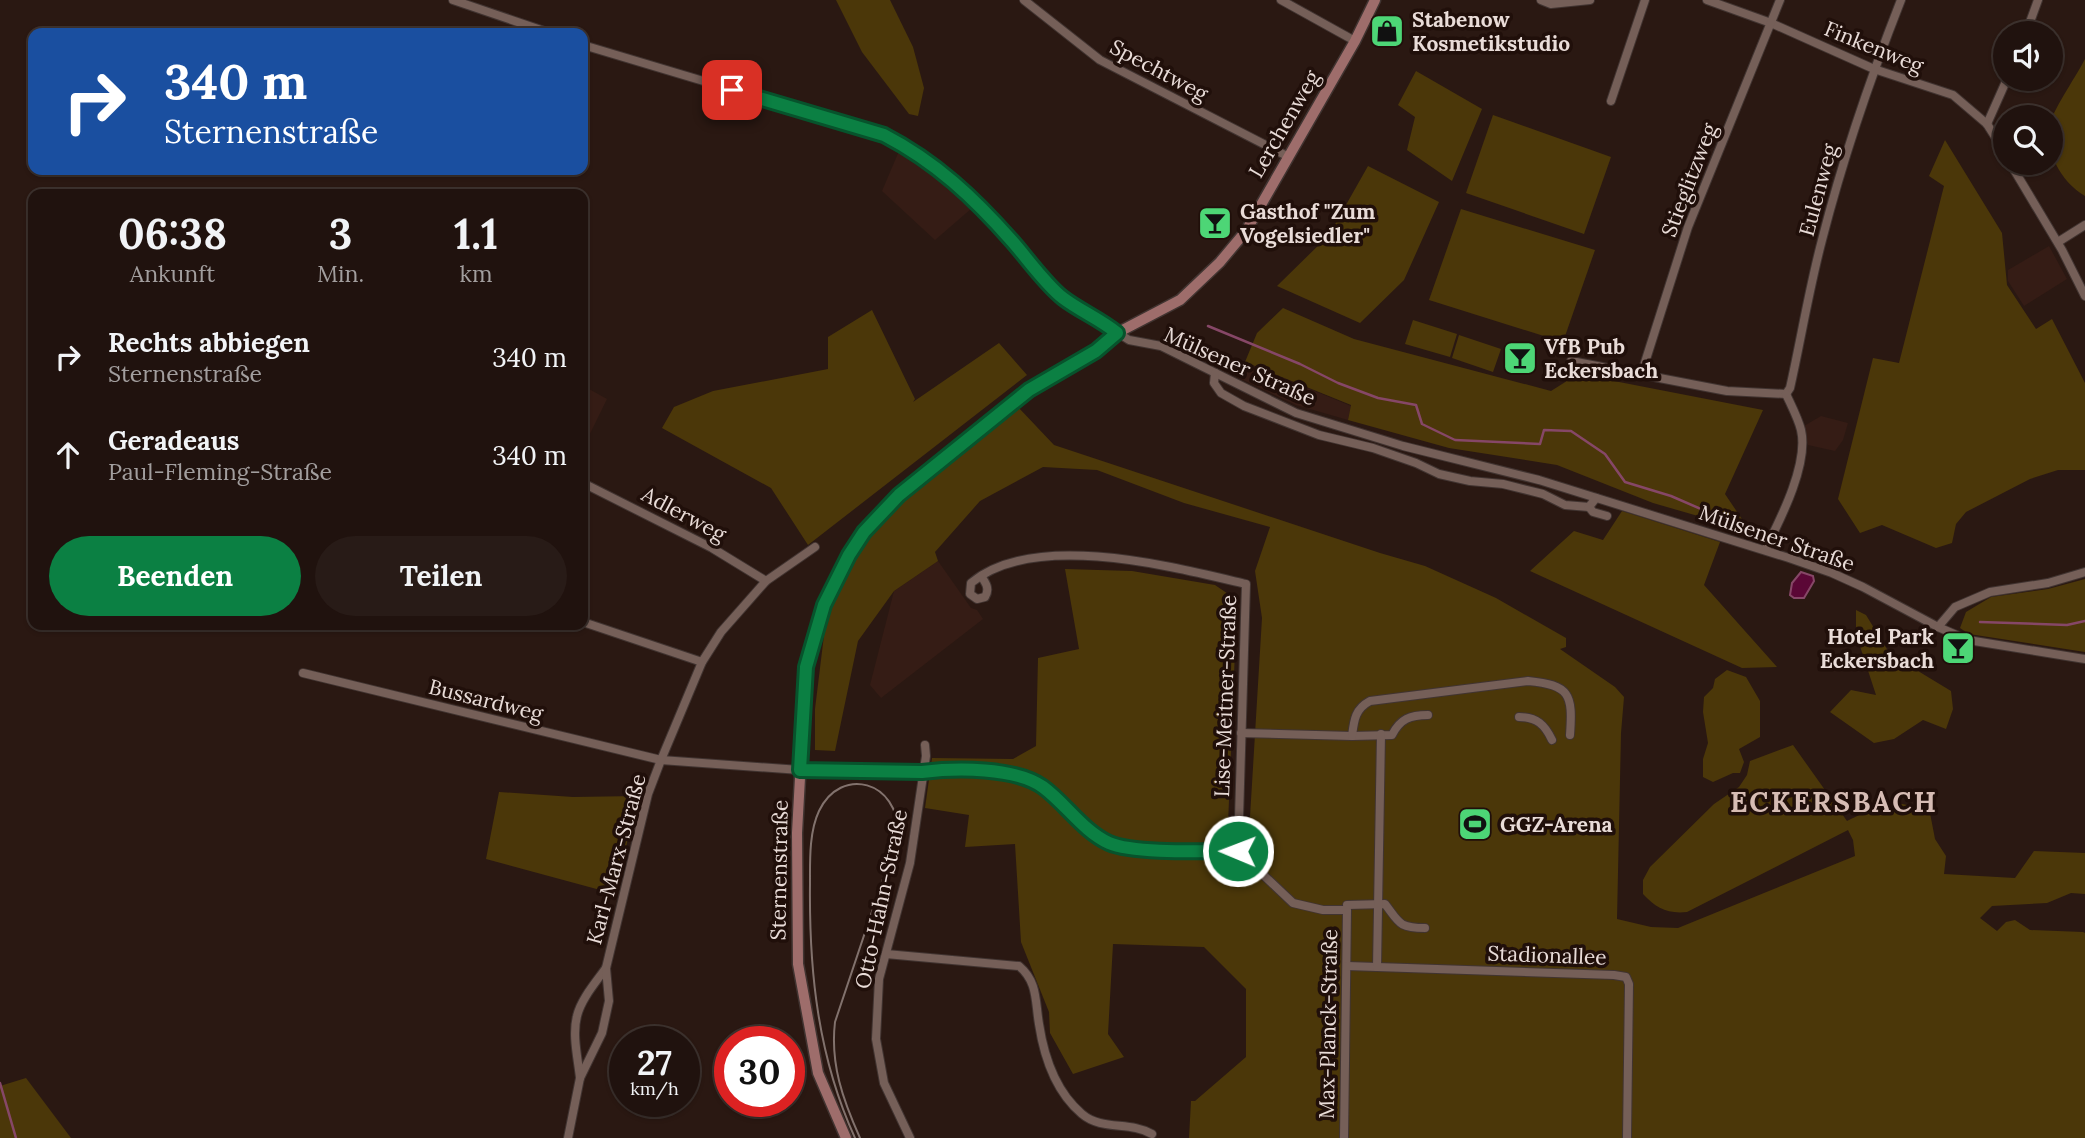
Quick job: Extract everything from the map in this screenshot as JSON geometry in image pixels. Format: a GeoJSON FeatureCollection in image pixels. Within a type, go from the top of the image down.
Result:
{"type":"FeatureCollection","features":[{"type":"Feature","properties":{"kind":"street"},"geometry":{"type":"LineString","coordinates":[[453,0],[535,28]]}},
{"type":"Feature","properties":{"kind":"street","name":"Spechtweg"},"geometry":{"type":"LineString","coordinates":[[1024,0],[1100,60],[1287,156]]}},
{"type":"Feature","properties":{"kind":"street"},"geometry":{"type":"LineString","coordinates":[[1281,0],[1355,41]]}},
{"type":"Feature","properties":{"kind":"street","name":"Lerchenweg"},"geometry":{"type":"LineString","coordinates":[[1029,390],[1096,351],[1117,333],[1180,300],[1220,262],[1246,231],[1355,41],[1375,0]]}},
{"type":"Feature","properties":{"kind":"street"},"geometry":{"type":"LineString","coordinates":[[1541,0],[1590,0]]}},
{"type":"Feature","properties":{"kind":"street"},"geometry":{"type":"LineString","coordinates":[[1611,101],[1645,0]]}},
{"type":"Feature","properties":{"kind":"street","name":"Finkenweg"},"geometry":{"type":"LineString","coordinates":[[1707,0],[1771,23],[1874,69],[1953,95],[1987,124],[1993,133]]}},
{"type":"Feature","properties":{"kind":"street","name":"Stieglitzweg"},"geometry":{"type":"LineString","coordinates":[[1641,375],[1688,227],[1780,0]]}},
{"type":"Feature","properties":{"kind":"street","name":"Eulenweg"},"geometry":{"type":"LineString","coordinates":[[1786,394],[1821,244],[1848,144],[1900,0]]}},
{"type":"Feature","properties":{"kind":"street"},"geometry":{"type":"LineString","coordinates":[[2030,21],[2038,0]]}},
{"type":"Feature","properties":{"kind":"street","name":"Mülsener Straße"},"geometry":{"type":"LineString","coordinates":[[588,46],[884,135],[906,146],[956,182],[981,206],[1062,297],[1129,340],[1161,346],[1296,413],[1403,446],[1539,480],[1765,550],[1832,573],[1968,640],[2085,659]]}},
{"type":"Feature","properties":{"kind":"street"},"geometry":{"type":"LineString","coordinates":[[1987,124],[2002,91]]}},
{"type":"Feature","properties":{"kind":"street"},"geometry":{"type":"LineString","coordinates":[[2017,175],[2085,296]]}},
{"type":"Feature","properties":{"kind":"street"},"geometry":{"type":"LineString","coordinates":[[2057,242],[2085,225]]}},
{"type":"Feature","properties":{"kind":"street"},"geometry":{"type":"LineString","coordinates":[[1571,361],[1727,391],[1786,394],[1801,431],[1800,463],[1791,494],[1765,550]]}},
{"type":"Feature","properties":{"kind":"street"},"geometry":{"type":"LineString","coordinates":[[1214,373],[1214,383],[1221,393],[1244,406],[1319,435],[1373,448],[1439,474],[1470,481],[1503,484],[1543,494],[1565,506],[1589,507],[1593,512],[1607,516]]}},
{"type":"Feature","properties":{"kind":"street","name":"Sternenstraße"},"geometry":{"type":"LineString","coordinates":[[846,1138],[818,1073],[798,964],[796,875],[806,667],[824,605],[849,555],[864,532],[899,495],[1029,390]]}},
{"type":"Feature","properties":{"kind":"street","name":"Adlerweg"},"geometry":{"type":"LineString","coordinates":[[588,486],[712,548],[766,581]]}},
{"type":"Feature","properties":{"kind":"street"},"geometry":{"type":"LineString","coordinates":[[1589,507],[1596,498]]}},
{"type":"Feature","properties":{"kind":"street","name":"Karl-Marx-Straße"},"geometry":{"type":"LineString","coordinates":[[568,1138],[580,1079],[602,1033],[609,1001],[606,968],[648,794],[661,760],[702,662],[721,632],[766,581],[815,547]]}},
{"type":"Feature","properties":{"kind":"street","name":"Lise-Meitner-Straße"},"geometry":{"type":"LineString","coordinates":[[981,576],[1016,561],[1087,556],[1167,565],[1246,584],[1238,851]]}},
{"type":"Feature","properties":{"kind":"street"},"geometry":{"type":"LineString","coordinates":[[1938,627],[1955,607],[1990,592],[2049,583],[2085,572]]}},
{"type":"Feature","properties":{"kind":"street"},"geometry":{"type":"LineString","coordinates":[[588,624],[702,662]]}},
{"type":"Feature","properties":{"kind":"street","name":"Bussardweg"},"geometry":{"type":"LineString","coordinates":[[303,673],[661,760],[800,770],[1007,773],[1026,777],[1043,787],[1096,835],[1111,844],[1143,849],[1238,851]]}},
{"type":"Feature","properties":{"kind":"street"},"geometry":{"type":"LineString","coordinates":[[1352,736],[1355,715],[1370,701],[1528,681],[1554,684],[1568,696],[1570,735]]}},
{"type":"Feature","properties":{"kind":"street"},"geometry":{"type":"LineString","coordinates":[[1241,733],[1352,736],[1392,734],[1401,720],[1410,716],[1428,715]]}},
{"type":"Feature","properties":{"kind":"street"},"geometry":{"type":"LineString","coordinates":[[1519,717],[1527,717],[1543,724],[1552,740]]}},
{"type":"Feature","properties":{"kind":"street"},"geometry":{"type":"LineString","coordinates":[[1377,967],[1381,734]]}},
{"type":"Feature","properties":{"kind":"street","name":"Otto-Hahn-Straße"},"geometry":{"type":"LineString","coordinates":[[910,1138],[884,1083],[876,1039],[878,979],[910,863],[926,756],[925,745]]}},
{"type":"Feature","properties":{"kind":"street"},"geometry":{"type":"LineString","coordinates":[[1238,851],[1293,903],[1323,910],[1388,905],[1393,918],[1404,926],[1425,928]]}},
{"type":"Feature","properties":{"kind":"street","name":"Max-Planck-Straße"},"geometry":{"type":"LineString","coordinates":[[1344,1138],[1347,907]]}},
{"type":"Feature","properties":{"kind":"street"},"geometry":{"type":"LineString","coordinates":[[886,954],[1019,966],[1029,974],[1035,987],[1043,1045],[1067,1101],[1085,1117],[1098,1123],[1141,1127],[1152,1134]]}},
{"type":"Feature","properties":{"kind":"street","name":"Stadionallee"},"geometry":{"type":"LineString","coordinates":[[1346,966],[1626,977],[1629,984],[1626,1138]]}},
{"type":"Feature","properties":{"kind":"street","name":"Karl-Marx-Straße"},"geometry":{"type":"LineString","coordinates":[[580,1079],[577,1016],[606,968]]}},
{"type":"Feature","properties":{"kind":"shaded area"},"geometry":{"type":"Polygon","coordinates":[[[836,0],[890,0],[913,47],[924,88],[918,116],[909,114],[862,52],[836,0]]]}},
{"type":"Feature","properties":{"kind":"shaded area"},"geometry":{"type":"Polygon","coordinates":[[[2085,59],[2085,196],[2062,175],[2063,105],[2058,105],[2085,59]]]}},
{"type":"Feature","properties":{"kind":"shaded area"},"geometry":{"type":"Polygon","coordinates":[[[1416,71],[1482,109],[1452,181],[1407,150],[1415,117],[1398,105],[1416,71]]]}},
{"type":"Feature","properties":{"kind":"shaded area"},"geometry":{"type":"Polygon","coordinates":[[[1493,115],[1611,157],[1584,234],[1466,193],[1493,115]]]}},
{"type":"Feature","properties":{"kind":"shaded area"},"geometry":{"type":"Polygon","coordinates":[[[1945,140],[2002,233],[2007,285],[2036,329],[2052,319],[2085,383],[2085,470],[2058,470],[2030,479],[1966,512],[1956,524],[1952,543],[1936,548],[1882,525],[1860,533],[1838,499],[1873,358],[1899,363],[1944,186],[1929,176],[1945,140]]]}},
{"type":"Feature","properties":{"kind":"shaded area"},"geometry":{"type":"Polygon","coordinates":[[[899,151],[943,178],[972,208],[935,240],[882,191],[899,151]]]}},
{"type":"Feature","properties":{"kind":"shaded area"},"geometry":{"type":"Polygon","coordinates":[[[1368,166],[1439,202],[1404,280],[1360,323],[1277,286],[1329,235],[1368,166]]]}},
{"type":"Feature","properties":{"kind":"shaded area"},"geometry":{"type":"Polygon","coordinates":[[[1461,209],[1595,250],[1563,342],[1429,300],[1461,209]]]}},
{"type":"Feature","properties":{"kind":"shaded area"},"geometry":{"type":"Polygon","coordinates":[[[2049,246],[2067,279],[2024,306],[2008,281],[2008,270],[2049,246]]]}},
{"type":"Feature","properties":{"kind":"shaded area"},"geometry":{"type":"Polygon","coordinates":[[[1283,308],[1354,339],[1551,391],[1578,374],[1763,410],[1725,494],[1750,531],[1653,503],[1557,465],[1449,448],[1348,420],[1351,405],[1245,362],[1257,333],[1283,308]]]}},
{"type":"Feature","properties":{"kind":"shaded area"},"geometry":{"type":"Polygon","coordinates":[[[872,310],[915,399],[913,402],[999,343],[1027,375],[808,545],[771,488],[662,428],[674,407],[713,391],[828,369],[828,337],[872,310]]]}},
{"type":"Feature","properties":{"kind":"shaded area"},"geometry":{"type":"Polygon","coordinates":[[[1413,320],[1457,334],[1450,357],[1405,344],[1413,320]]]}},
{"type":"Feature","properties":{"kind":"shaded area"},"geometry":{"type":"Polygon","coordinates":[[[1459,335],[1501,349],[1493,372],[1452,358],[1459,335]]]}},
{"type":"Feature","properties":{"kind":"shaded area"},"geometry":{"type":"Polygon","coordinates":[[[1245,362],[1351,406],[1348,420],[1296,405],[1237,377],[1245,362]]]}},
{"type":"Feature","properties":{"kind":"shaded area"},"geometry":{"type":"Polygon","coordinates":[[[588,389],[607,399],[588,438],[588,389]]]}},
{"type":"Feature","properties":{"kind":"shaded area"},"geometry":{"type":"Polygon","coordinates":[[[1018,407],[1054,445],[1425,566],[1496,598],[1566,638],[1566,647],[1560,649],[1615,687],[1624,697],[1617,919],[1651,927],[1678,928],[1855,856],[1853,840],[1848,830],[1687,912],[1662,909],[1643,894],[1643,880],[1650,867],[1714,804],[1739,787],[1747,775],[1750,761],[1793,745],[1847,821],[1887,804],[1906,805],[1930,813],[1935,839],[1946,856],[1944,874],[2015,878],[2034,851],[2085,853],[2085,894],[2071,893],[2047,903],[1992,906],[1980,918],[1997,931],[2006,922],[2015,920],[2030,930],[2085,933],[2085,1138],[1189,1138],[1191,1101],[1195,1101],[1246,1057],[1246,989],[1204,947],[1113,944],[1108,1034],[1124,1057],[1073,1074],[1050,1033],[1049,1012],[1021,942],[1015,844],[965,847],[969,815],[925,808],[932,758],[1013,759],[1036,746],[1038,658],[1079,649],[1065,569],[1132,571],[1215,585],[1237,600],[1228,825],[1250,817],[1262,618],[1255,571],[1270,527],[1184,503],[1097,470],[1043,467],[980,501],[935,552],[938,561],[894,591],[858,641],[835,751],[815,750],[815,709],[825,627],[829,608],[855,557],[872,531],[913,490],[1018,407]]]}},
{"type":"Feature","properties":{"kind":"shaded area"},"geometry":{"type":"Polygon","coordinates":[[[1821,416],[1848,423],[1843,440],[1835,451],[1808,445],[1804,426],[1821,416]]]}},
{"type":"Feature","properties":{"kind":"shaded area"},"geometry":{"type":"Polygon","coordinates":[[[1622,511],[1720,542],[1704,585],[1777,667],[1742,668],[1530,571],[1574,531],[1603,540],[1622,511]]]}},
{"type":"Feature","properties":{"kind":"shaded area"},"geometry":{"type":"Polygon","coordinates":[[[938,561],[971,608],[977,610],[983,619],[881,698],[870,685],[894,591],[938,561]]]}},
{"type":"Feature","properties":{"kind":"shaded area"},"geometry":{"type":"Polygon","coordinates":[[[1801,572],[1813,576],[1814,581],[1804,598],[1794,598],[1790,595],[1792,583],[1801,572]]]}},
{"type":"Feature","properties":{"kind":"shaded area"},"geometry":{"type":"Polygon","coordinates":[[[2085,579],[2085,652],[1969,634],[1960,628],[1966,612],[1991,597],[2048,589],[2085,579]]]}},
{"type":"Feature","properties":{"kind":"shaded area"},"geometry":{"type":"Polygon","coordinates":[[[1856,610],[1866,615],[1890,654],[1951,691],[1953,709],[1946,729],[1923,720],[1894,739],[1874,743],[1830,712],[1851,690],[1876,695],[1856,634],[1856,610]]]}},
{"type":"Feature","properties":{"kind":"shaded area"},"geometry":{"type":"Polygon","coordinates":[[[1727,670],[1746,677],[1760,701],[1760,737],[1739,749],[1744,762],[1740,773],[1733,773],[1713,782],[1703,777],[1703,759],[1708,743],[1703,712],[1704,697],[1713,688],[1715,679],[1727,670]]]}},
{"type":"Feature","properties":{"kind":"shaded area"},"geometry":{"type":"Polygon","coordinates":[[[499,792],[573,797],[638,796],[615,894],[486,859],[499,792]]]}},
{"type":"Feature","properties":{"kind":"shaded area"},"geometry":{"type":"Polygon","coordinates":[[[26,1078],[71,1138],[0,1138],[0,1086],[26,1078]]]}},
{"type":"Feature","properties":{"kind":"waterway"},"geometry":{"type":"LineString","coordinates":[[1208,326],[1300,364],[1338,383],[1378,398],[1416,405],[1422,424],[1455,440],[1540,444],[1544,430],[1571,431],[1605,454],[1625,482],[1671,496],[1763,536]]}},
{"type":"Feature","properties":{"kind":"waterway"},"geometry":{"type":"LineString","coordinates":[[1980,622],[2067,625],[2085,621]]}},
{"type":"Feature","properties":{"kind":"waterway"},"geometry":{"type":"LineString","coordinates":[[0,1083],[16,1138]]}},
{"type":"Feature","properties":{"kind":"tram line"},"geometry":{"type":"LineString","coordinates":[[855,1138],[842,1107],[824,1045],[814,982],[810,917],[810,856],[816,819],[829,797],[841,788],[854,784],[867,785],[879,791],[889,802],[896,816],[898,834],[835,1022],[834,1052],[839,1082],[860,1138]]}},
{"type":"Feature","properties":{"kind":"place","name":"Stabenow Kosmetikstudio"},"geometry":{"type":"Point","coordinates":[1387,31]}},
{"type":"Feature","properties":{"kind":"place","name":"Gasthof \"Zum Vogelsiedler\""},"geometry":{"type":"Point","coordinates":[1215,223]}},
{"type":"Feature","properties":{"kind":"place","name":"VfB Pub Eckersbach"},"geometry":{"type":"Point","coordinates":[1520,358]}},
{"type":"Feature","properties":{"kind":"place","name":"Hotel Park Eckersbach"},"geometry":{"type":"Point","coordinates":[1958,648]}},
{"type":"Feature","properties":{"kind":"place","name":"GGZ-Arena"},"geometry":{"type":"Point","coordinates":[1475,824]}},
{"type":"Feature","properties":{"kind":"district","name":"ECKERSBACH"},"geometry":{"type":"Point","coordinates":[1834,802]}},
{"type":"Feature","properties":{"kind":"route"},"geometry":{"type":"LineString","coordinates":[[732,90],[884,135],[906,146],[956,182],[981,206],[1062,297],[1101,320],[1117,333],[1096,351],[1029,390],[945,456],[899,495],[864,532],[849,555],[824,605],[806,667],[800,770],[1007,773],[1026,777],[1043,787],[1096,835],[1111,844],[1143,849],[1238,851]]}}]}
